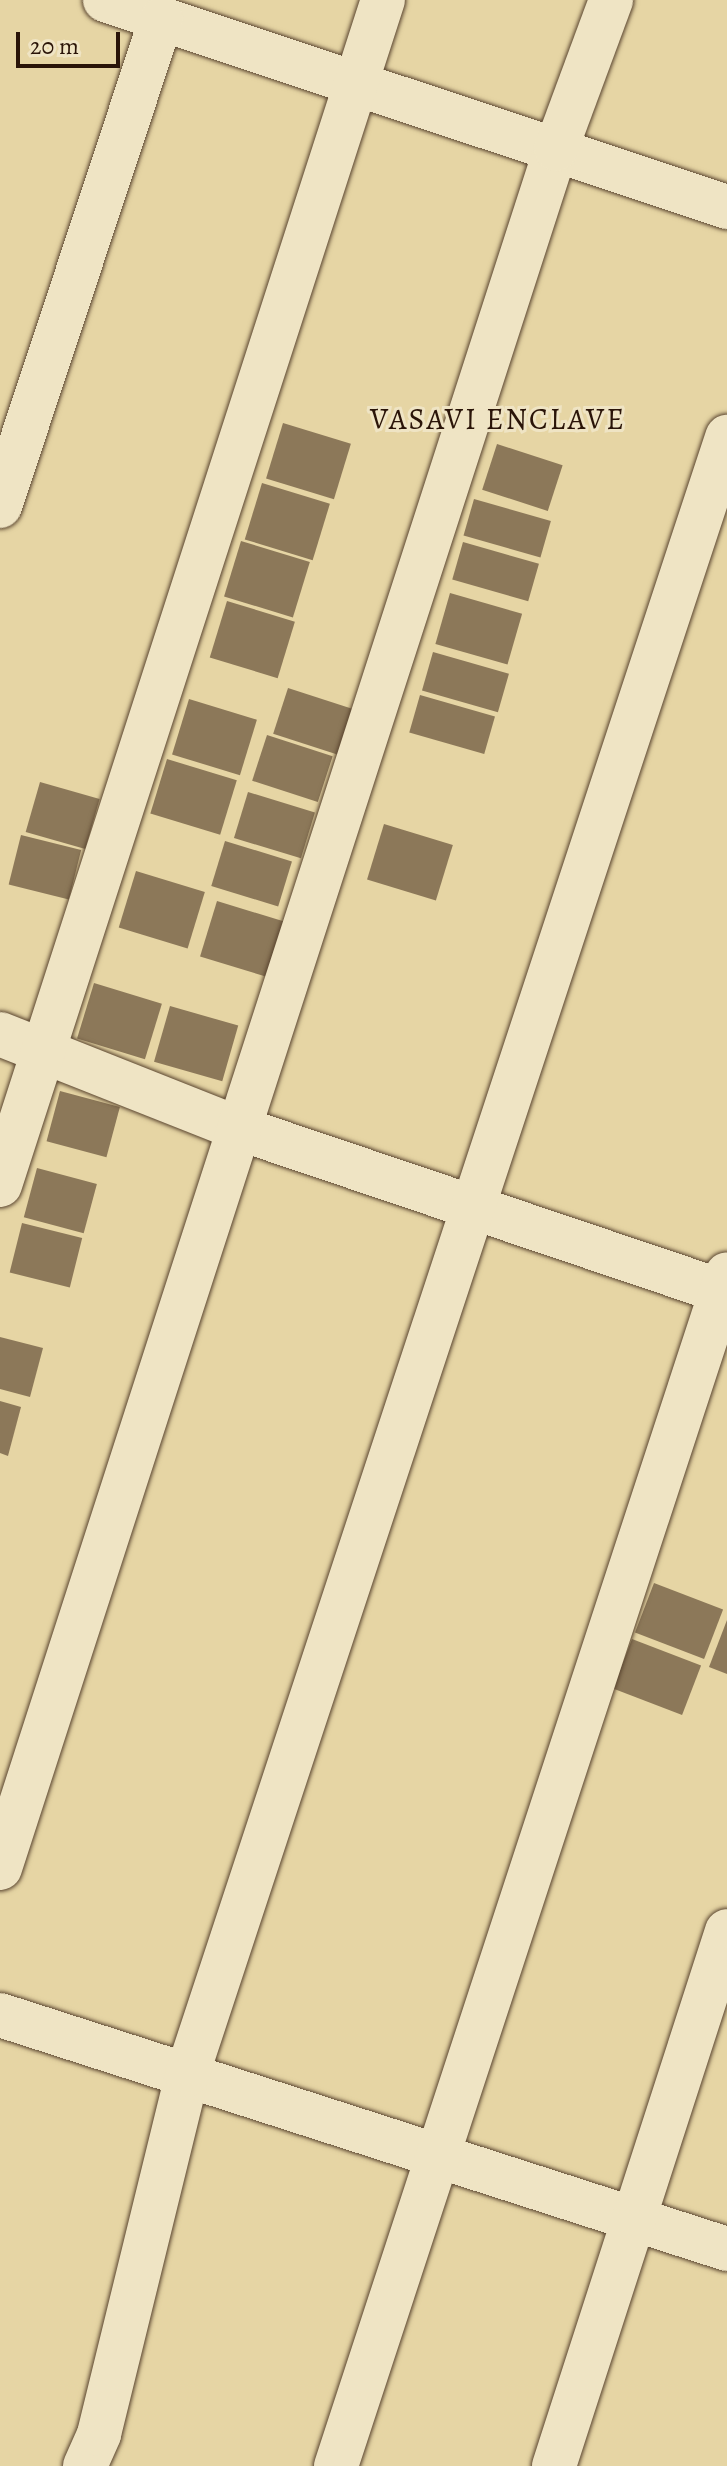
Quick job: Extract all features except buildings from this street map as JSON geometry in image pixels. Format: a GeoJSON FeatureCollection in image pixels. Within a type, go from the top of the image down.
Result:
{"type":"FeatureCollection","features":[{"type":"Feature","properties":{"kind":"street"},"geometry":{"type":"LineString","coordinates":[[105,0],[727,207]]}},
{"type":"Feature","properties":{"kind":"street"},"geometry":{"type":"LineString","coordinates":[[0,1185],[383,0]]}},
{"type":"Feature","properties":{"kind":"street"},"geometry":{"type":"LineString","coordinates":[[0,1868],[556,149],[611,0]]}},
{"type":"Feature","properties":{"kind":"street"},"geometry":{"type":"LineString","coordinates":[[0,506],[161,20]]}},
{"type":"Feature","properties":{"kind":"street"},"geometry":{"type":"LineString","coordinates":[[85,2466],[99,2434],[187,2075],[470,1204],[727,437]]}},
{"type":"Feature","properties":{"kind":"street"},"geometry":{"type":"LineString","coordinates":[[0,1034],[45,1048],[238,1128],[725,1286],[336,2466]]}},
{"type":"Feature","properties":{"kind":"street"},"geometry":{"type":"LineString","coordinates":[[554,2466],[727,1931]]}},
{"type":"Feature","properties":{"kind":"street"},"geometry":{"type":"LineString","coordinates":[[0,2015],[727,2249]]}},
{"type":"Feature","properties":{"kind":"district","name":"VASAVI ENCLAVE"},"geometry":{"type":"Point","coordinates":[498,419]}}]}
